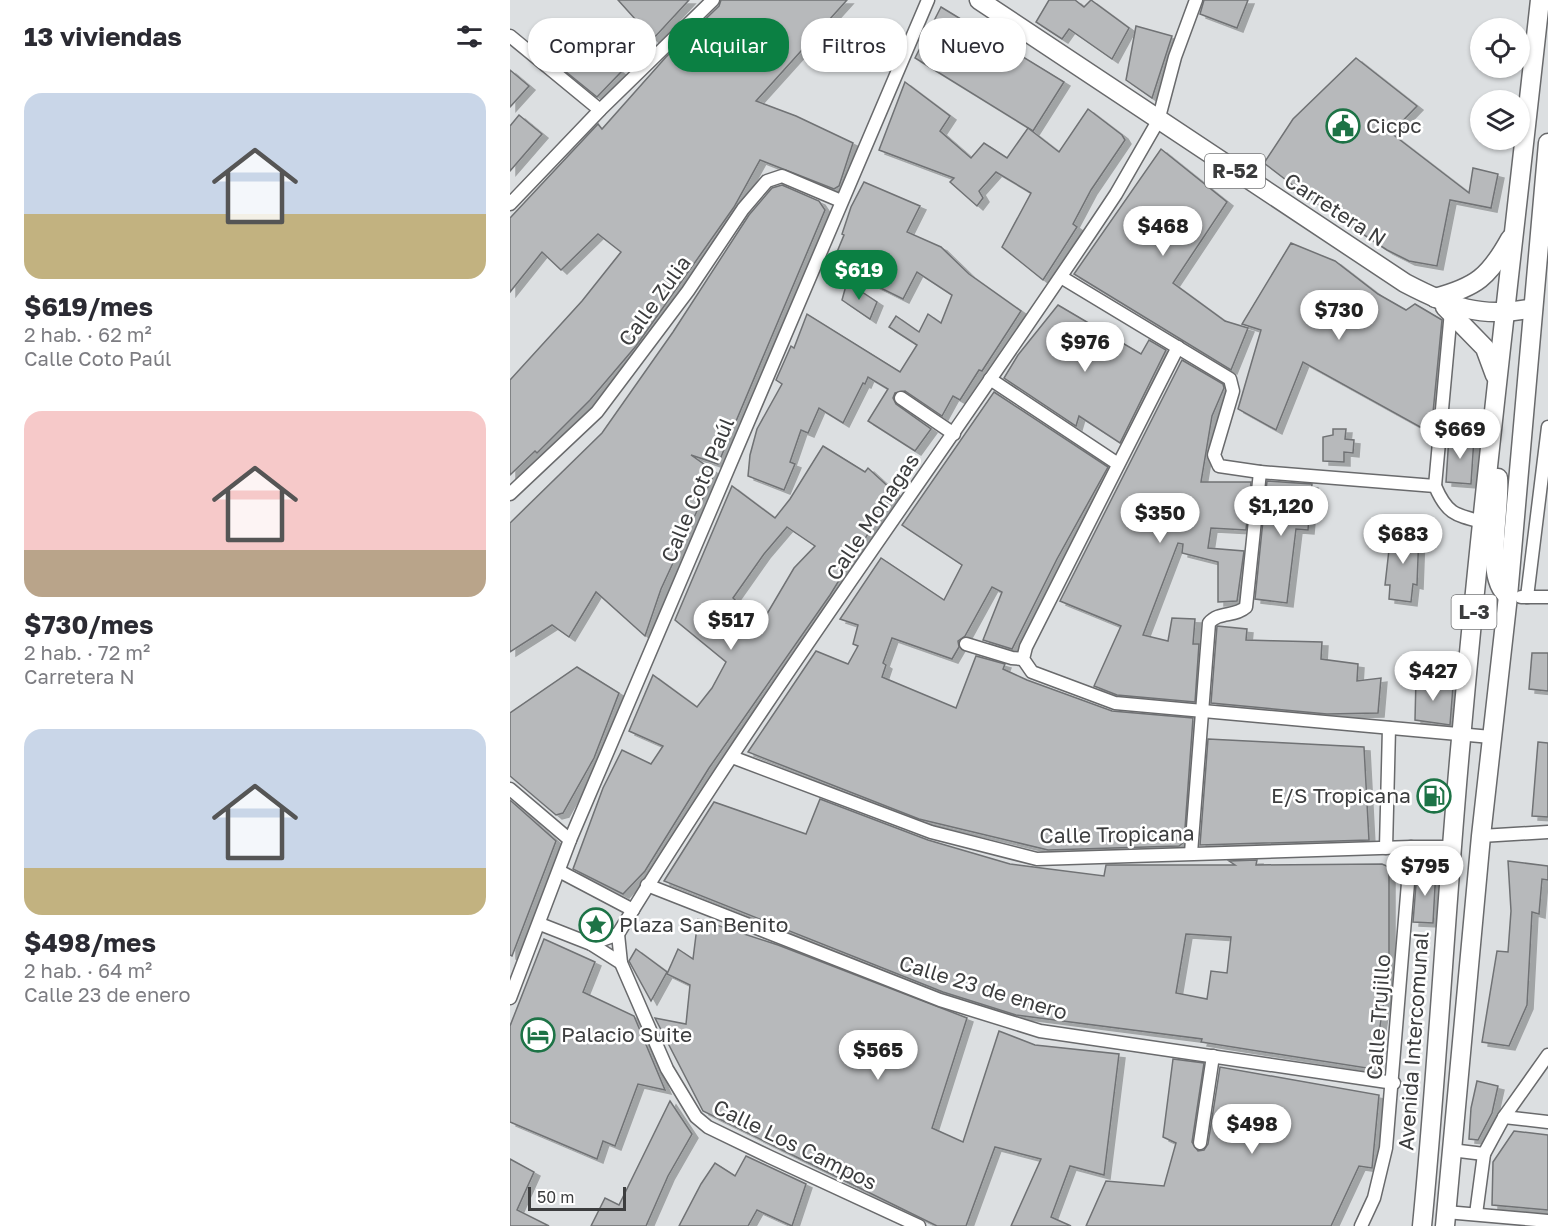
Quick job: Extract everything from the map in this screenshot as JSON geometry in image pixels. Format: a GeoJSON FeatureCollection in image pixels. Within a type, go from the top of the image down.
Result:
{"type":"FeatureCollection","features":[{"type":"Feature","properties":{"kind":"main road","name":"Carretera N"},"geometry":{"type":"LineString","coordinates":[[979,0],[1405,283],[1434,298],[1463,309],[1503,315],[1540,306]]}},
{"type":"Feature","properties":{"kind":"main road","name":"Avenida Intercomunal"},"geometry":{"type":"LineString","coordinates":[[1422,1226],[1461,735],[1498,391],[1503,315],[1515,230],[1540,0]]}},
{"type":"Feature","properties":{"kind":"main road","name":"L-3"},"geometry":{"type":"LineString","coordinates":[[1446,1219],[1491,737],[1540,306],[1548,143]]}},
{"type":"Feature","properties":{"kind":"main road"},"geometry":{"type":"LineString","coordinates":[[1434,298],[1478,282],[1493,268],[1515,230]]}},
{"type":"Feature","properties":{"kind":"main road"},"geometry":{"type":"LineString","coordinates":[[1434,298],[1451,311],[1485,348],[1498,391]]}},
{"type":"Feature","properties":{"kind":"main road"},"geometry":{"type":"LineString","coordinates":[[1491,453],[1499,488],[1494,574],[1500,591],[1508,596]]}},
{"type":"Feature","properties":{"kind":"street"},"geometry":{"type":"LineString","coordinates":[[510,204],[600,110],[713,0]]}},
{"type":"Feature","properties":{"kind":"street","name":"Calle Coto Paúl"},"geometry":{"type":"LineString","coordinates":[[510,998],[570,840],[927,0]]}},
{"type":"Feature","properties":{"kind":"street","name":"Calle Monagas"},"geometry":{"type":"LineString","coordinates":[[618,934],[647,885],[732,757],[1061,278],[1116,194],[1158,121],[1175,57],[1196,0]]}},
{"type":"Feature","properties":{"kind":"street"},"geometry":{"type":"LineString","coordinates":[[510,36],[600,110]]}},
{"type":"Feature","properties":{"kind":"street","name":"Calle Zulia"},"geometry":{"type":"LineString","coordinates":[[510,494],[597,412],[688,291],[743,209],[767,181],[782,176],[841,201]]}},
{"type":"Feature","properties":{"kind":"street"},"geometry":{"type":"LineString","coordinates":[[1061,278],[1230,379],[1233,391],[1214,455],[1215,462],[1219,466],[1260,472],[1435,486]]}},
{"type":"Feature","properties":{"kind":"street"},"geometry":{"type":"LineString","coordinates":[[1451,311],[1435,486],[1446,508],[1454,513],[1483,522]]}},
{"type":"Feature","properties":{"kind":"street"},"geometry":{"type":"LineString","coordinates":[[1178,347],[1026,647],[1023,659],[1032,672],[1115,703],[1491,737]]}},
{"type":"Feature","properties":{"kind":"street"},"geometry":{"type":"LineString","coordinates":[[990,379],[1118,464]]}},
{"type":"Feature","properties":{"kind":"street"},"geometry":{"type":"LineString","coordinates":[[901,398],[954,434]]}},
{"type":"Feature","properties":{"kind":"street"},"geometry":{"type":"LineString","coordinates":[[1527,597],[1545,485],[1548,427]]}},
{"type":"Feature","properties":{"kind":"street"},"geometry":{"type":"LineString","coordinates":[[1191,853],[1209,623],[1213,618],[1240,613],[1246,608],[1260,472]]}},
{"type":"Feature","properties":{"kind":"street"},"geometry":{"type":"LineString","coordinates":[[1508,596],[1548,597]]}},
{"type":"Feature","properties":{"kind":"street"},"geometry":{"type":"LineString","coordinates":[[966,644],[1012,658],[1023,659]]}},
{"type":"Feature","properties":{"kind":"street"},"geometry":{"type":"LineString","coordinates":[[1386,848],[1389,728]]}},
{"type":"Feature","properties":{"kind":"street","name":"Calle Tropicana"},"geometry":{"type":"LineString","coordinates":[[732,757],[931,832],[1038,859],[1411,847]]}},
{"type":"Feature","properties":{"kind":"street"},"geometry":{"type":"LineString","coordinates":[[510,789],[570,840]]}},
{"type":"Feature","properties":{"kind":"street"},"geometry":{"type":"LineString","coordinates":[[1481,836],[1548,832]]}},
{"type":"Feature","properties":{"kind":"street"},"geometry":{"type":"LineString","coordinates":[[1411,847],[1452,847]]}},
{"type":"Feature","properties":{"kind":"street","name":"Calle Trujillo"},"geometry":{"type":"LineString","coordinates":[[1361,1226],[1374,1197],[1386,1148],[1394,1083],[1411,847]]}},
{"type":"Feature","properties":{"kind":"street"},"geometry":{"type":"LineString","coordinates":[[559,871],[633,910]]}},
{"type":"Feature","properties":{"kind":"street","name":"Calle 23 de enero"},"geometry":{"type":"LineString","coordinates":[[647,885],[940,1000],[1040,1031],[1394,1083]]}},
{"type":"Feature","properties":{"kind":"street"},"geometry":{"type":"LineString","coordinates":[[540,924],[591,944],[621,963]]}},
{"type":"Feature","properties":{"kind":"street"},"geometry":{"type":"LineString","coordinates":[[591,944],[618,934],[621,963]]}},
{"type":"Feature","properties":{"kind":"street","name":"Calle Los Campos"},"geometry":{"type":"LineString","coordinates":[[621,963],[667,1069],[696,1117],[708,1127],[919,1226]]}},
{"type":"Feature","properties":{"kind":"street"},"geometry":{"type":"LineString","coordinates":[[1476,1214],[1484,1154],[1504,1117],[1548,1055]]}},
{"type":"Feature","properties":{"kind":"street"},"geometry":{"type":"LineString","coordinates":[[1200,1143],[1213,1056]]}},
{"type":"Feature","properties":{"kind":"street"},"geometry":{"type":"LineString","coordinates":[[1504,1117],[1548,1122]]}},
{"type":"Feature","properties":{"kind":"street"},"geometry":{"type":"LineString","coordinates":[[1451,1150],[1484,1154]]}},
{"type":"Feature","properties":{"kind":"street"},"geometry":{"type":"LineString","coordinates":[[1446,1219],[1476,1214],[1548,1221]]}},
{"type":"Feature","properties":{"kind":"building"},"geometry":{"type":"Polygon","coordinates":[[[618,0],[689,0],[672,18],[668,18],[668,23],[656,36],[656,18],[634,18],[618,0]]]}},
{"type":"Feature","properties":{"kind":"building"},"geometry":{"type":"Polygon","coordinates":[[[721,0],[847,0],[831,18],[801,18],[801,51],[789,64],[789,18],[707,18],[719,6],[721,0]]]}},
{"type":"Feature","properties":{"kind":"building"},"geometry":{"type":"Polygon","coordinates":[[[1049,0],[1075,0],[1084,7],[1091,0],[1129,28],[1112,59],[1069,29],[1062,39],[1036,22],[1049,0]]]}},
{"type":"Feature","properties":{"kind":"building"},"geometry":{"type":"Polygon","coordinates":[[[1204,0],[1248,0],[1237,28],[1200,14],[1204,0]]]}},
{"type":"Feature","properties":{"kind":"building"},"geometry":{"type":"Polygon","coordinates":[[[941,7],[959,18],[935,18],[941,7]]]}},
{"type":"Feature","properties":{"kind":"building"},"geometry":{"type":"Polygon","coordinates":[[[1136,26],[1172,36],[1152,98],[1126,80],[1136,26]]]}},
{"type":"Feature","properties":{"kind":"building"},"geometry":{"type":"Polygon","coordinates":[[[668,55],[668,72],[782,72],[756,101],[796,116],[853,143],[839,186],[834,189],[760,160],[734,207],[636,346],[590,400],[537,453],[535,451],[510,475],[510,380],[582,301],[621,252],[598,234],[561,270],[542,252],[510,292],[510,218],[598,124],[602,129],[653,72],[656,72],[656,68],[668,55]]]}},
{"type":"Feature","properties":{"kind":"building"},"geometry":{"type":"Polygon","coordinates":[[[1356,58],[1417,106],[1391,133],[1469,193],[1473,168],[1498,174],[1491,208],[1450,200],[1437,266],[1409,261],[1387,250],[1320,206],[1264,163],[1293,119],[1356,58]]]}},
{"type":"Feature","properties":{"kind":"building"},"geometry":{"type":"Polygon","coordinates":[[[1026,59],[1064,82],[1033,131],[938,72],[1026,72],[1026,59]]]}},
{"type":"Feature","properties":{"kind":"building"},"geometry":{"type":"Polygon","coordinates":[[[510,70],[529,86],[510,107],[510,70]]]}},
{"type":"Feature","properties":{"kind":"building"},"geometry":{"type":"Polygon","coordinates":[[[566,72],[621,72],[597,97],[566,72]]]}},
{"type":"Feature","properties":{"kind":"building"},"geometry":{"type":"Polygon","coordinates":[[[905,82],[950,116],[940,131],[971,158],[984,143],[1007,158],[1028,128],[1059,152],[1088,109],[1122,135],[1125,140],[1091,190],[1073,224],[1077,227],[1043,280],[1002,247],[1031,193],[996,172],[979,191],[983,198],[977,206],[950,182],[954,178],[879,150],[905,82]]]}},
{"type":"Feature","properties":{"kind":"building"},"geometry":{"type":"Polygon","coordinates":[[[519,115],[542,134],[510,171],[510,126],[519,115]]]}},
{"type":"Feature","properties":{"kind":"building"},"geometry":{"type":"Polygon","coordinates":[[[1161,149],[1227,202],[1173,283],[1225,321],[1248,328],[1231,370],[1074,274],[1161,149]]]}},
{"type":"Feature","properties":{"kind":"building"},"geometry":{"type":"Polygon","coordinates":[[[864,182],[920,206],[907,232],[941,247],[969,274],[1021,311],[982,371],[979,370],[960,400],[953,396],[942,416],[905,391],[895,393],[893,398],[896,404],[931,429],[915,451],[868,421],[888,389],[868,377],[843,423],[819,408],[808,433],[801,430],[790,462],[795,464],[784,490],[748,476],[750,455],[757,429],[782,384],[776,380],[791,346],[794,348],[807,314],[900,372],[917,345],[889,327],[896,316],[919,332],[928,314],[941,323],[952,295],[917,272],[903,299],[832,264],[844,235],[842,234],[851,207],[864,182]]]}},
{"type":"Feature","properties":{"kind":"building"},"geometry":{"type":"Polygon","coordinates":[[[782,185],[819,201],[825,210],[718,464],[691,455],[715,472],[661,589],[645,636],[596,592],[569,637],[552,625],[510,652],[510,523],[602,433],[673,332],[749,215],[772,188],[782,185]]]}},
{"type":"Feature","properties":{"kind":"building"},"geometry":{"type":"Polygon","coordinates":[[[1291,243],[1335,261],[1378,294],[1406,310],[1415,304],[1442,320],[1431,433],[1303,362],[1276,430],[1238,409],[1261,330],[1242,324],[1291,243]]]}},
{"type":"Feature","properties":{"kind":"building"},"geometry":{"type":"Polygon","coordinates":[[[847,282],[877,302],[870,319],[842,300],[847,282]]]}},
{"type":"Feature","properties":{"kind":"building"},"geometry":{"type":"Polygon","coordinates":[[[1058,305],[1141,354],[1149,340],[1166,350],[1120,443],[1079,416],[1076,426],[1004,378],[1018,355],[1058,305]]]}},
{"type":"Feature","properties":{"kind":"building"},"geometry":{"type":"Polygon","coordinates":[[[1182,360],[1223,384],[1224,388],[1212,416],[1201,482],[1251,482],[1246,530],[1211,528],[1208,548],[1244,551],[1237,601],[1218,602],[1218,562],[1182,553],[1183,544],[1178,543],[1143,635],[1168,641],[1172,618],[1195,619],[1193,644],[1199,644],[1195,702],[1117,695],[1094,686],[1121,626],[1060,601],[1182,360]]]}},
{"type":"Feature","properties":{"kind":"building"},"geometry":{"type":"Polygon","coordinates":[[[994,392],[1108,467],[1057,559],[1012,649],[983,640],[1002,592],[992,587],[965,636],[958,641],[959,647],[952,659],[892,638],[883,663],[886,665],[882,677],[956,708],[976,656],[1005,664],[1003,669],[1027,680],[1112,711],[1193,718],[1184,842],[1179,846],[1048,850],[919,819],[748,752],[816,651],[848,664],[858,646],[853,644],[858,625],[840,619],[881,558],[944,600],[962,565],[902,525],[994,392]]]}},
{"type":"Feature","properties":{"kind":"building"},"geometry":{"type":"Polygon","coordinates":[[[1333,429],[1346,429],[1345,439],[1354,440],[1353,453],[1344,452],[1344,462],[1323,461],[1323,437],[1333,435],[1333,429]]]}},
{"type":"Feature","properties":{"kind":"building"},"geometry":{"type":"Polygon","coordinates":[[[1449,436],[1474,438],[1471,484],[1446,482],[1449,436]]]}},
{"type":"Feature","properties":{"kind":"building"},"geometry":{"type":"Polygon","coordinates":[[[823,446],[865,472],[868,468],[894,492],[830,595],[709,768],[645,871],[623,894],[573,869],[603,788],[622,750],[651,764],[663,746],[629,731],[653,675],[697,707],[712,688],[726,662],[675,620],[732,486],[775,518],[790,499],[823,446]],[[787,527],[764,554],[733,598],[761,624],[794,568],[815,546],[787,527]]]}},
{"type":"Feature","properties":{"kind":"building"},"geometry":{"type":"Polygon","coordinates":[[[1267,481],[1312,484],[1308,530],[1296,529],[1287,603],[1255,599],[1267,481]]]}},
{"type":"Feature","properties":{"kind":"building"},"geometry":{"type":"Polygon","coordinates":[[[1391,532],[1419,532],[1417,585],[1413,584],[1411,602],[1389,599],[1390,585],[1385,585],[1391,532]]]}},
{"type":"Feature","properties":{"kind":"building"},"geometry":{"type":"Polygon","coordinates":[[[1217,626],[1247,629],[1246,640],[1322,642],[1321,659],[1358,664],[1357,681],[1381,678],[1378,713],[1327,714],[1211,703],[1217,626]]]}},
{"type":"Feature","properties":{"kind":"building"},"geometry":{"type":"Polygon","coordinates":[[[1532,653],[1548,653],[1548,691],[1529,689],[1532,653]]]}},
{"type":"Feature","properties":{"kind":"building"},"geometry":{"type":"Polygon","coordinates":[[[577,667],[619,693],[594,758],[563,813],[556,815],[510,776],[510,713],[577,667]]]}},
{"type":"Feature","properties":{"kind":"building"},"geometry":{"type":"Polygon","coordinates":[[[1416,678],[1453,686],[1450,725],[1415,720],[1416,678]]]}},
{"type":"Feature","properties":{"kind":"building"},"geometry":{"type":"Polygon","coordinates":[[[1208,739],[1364,747],[1369,840],[1200,845],[1208,739]]]}},
{"type":"Feature","properties":{"kind":"building"},"geometry":{"type":"Polygon","coordinates":[[[1538,742],[1548,743],[1548,817],[1532,816],[1538,742]]]}},
{"type":"Feature","properties":{"kind":"building"},"geometry":{"type":"Polygon","coordinates":[[[820,799],[928,840],[1010,864],[1104,876],[1106,865],[1235,865],[1229,861],[1257,860],[1256,865],[1382,864],[1389,867],[1389,971],[1373,1069],[1201,1042],[1202,1039],[1016,1015],[943,992],[664,881],[714,802],[806,834],[820,799]],[[1186,934],[1176,993],[1207,999],[1211,971],[1227,973],[1231,937],[1186,934]]]}},
{"type":"Feature","properties":{"kind":"building"},"geometry":{"type":"Polygon","coordinates":[[[510,800],[556,841],[512,956],[510,955],[510,800]]]}},
{"type":"Feature","properties":{"kind":"building"},"geometry":{"type":"Polygon","coordinates":[[[1508,861],[1548,866],[1548,880],[1542,879],[1539,914],[1532,912],[1527,1005],[1509,1046],[1482,1042],[1497,951],[1508,952],[1511,911],[1508,861]]]}},
{"type":"Feature","properties":{"kind":"building"},"geometry":{"type":"Polygon","coordinates":[[[1436,869],[1433,923],[1413,922],[1417,872],[1436,869]]]}},
{"type":"Feature","properties":{"kind":"building"},"geometry":{"type":"Polygon","coordinates":[[[698,919],[778,945],[967,1018],[932,1128],[963,1142],[999,1031],[1035,1045],[1119,1054],[1104,1175],[1070,1166],[1051,1217],[1071,1226],[1011,1226],[1041,1159],[995,1147],[966,1226],[937,1226],[703,1111],[655,1018],[686,1024],[690,985],[667,974],[678,949],[693,959],[698,919]]]}},
{"type":"Feature","properties":{"kind":"building"},"geometry":{"type":"Polygon","coordinates":[[[544,939],[595,962],[583,992],[634,1016],[665,1090],[638,1084],[615,1146],[603,1141],[597,1159],[510,1122],[510,1026],[544,939]]]}},
{"type":"Feature","properties":{"kind":"building"},"geometry":{"type":"Polygon","coordinates":[[[636,949],[667,972],[651,1001],[629,961],[636,949]]]}},
{"type":"Feature","properties":{"kind":"building"},"geometry":{"type":"Polygon","coordinates":[[[1173,1059],[1204,1063],[1192,1142],[1198,1151],[1204,1150],[1208,1144],[1220,1067],[1379,1095],[1372,1168],[1359,1166],[1331,1226],[1086,1226],[1106,1181],[1164,1186],[1176,1143],[1163,1137],[1173,1059]]]}},
{"type":"Feature","properties":{"kind":"building"},"geometry":{"type":"Polygon","coordinates":[[[1477,1081],[1498,1086],[1492,1113],[1478,1140],[1469,1139],[1471,1108],[1477,1081]]]}},
{"type":"Feature","properties":{"kind":"building"},"geometry":{"type":"Polygon","coordinates":[[[670,1101],[692,1134],[668,1176],[646,1226],[591,1226],[605,1198],[619,1205],[670,1101]]]}},
{"type":"Feature","properties":{"kind":"building"},"geometry":{"type":"Polygon","coordinates":[[[1514,1131],[1548,1135],[1548,1210],[1492,1205],[1493,1162],[1514,1131]]]}},
{"type":"Feature","properties":{"kind":"building"},"geometry":{"type":"Polygon","coordinates":[[[746,1156],[806,1184],[792,1226],[757,1210],[748,1226],[679,1226],[715,1163],[735,1176],[746,1156]]]}},
{"type":"Feature","properties":{"kind":"building"},"geometry":{"type":"Polygon","coordinates":[[[510,1159],[534,1172],[517,1210],[549,1226],[510,1226],[510,1159]]]}},
{"type":"Feature","properties":{"kind":"place","name":"Cicpc"},"geometry":{"type":"Point","coordinates":[1343,126]}},
{"type":"Feature","properties":{"kind":"place","name":"E/S Tropicana"},"geometry":{"type":"Point","coordinates":[1434,796]}},
{"type":"Feature","properties":{"kind":"place","name":"Plaza San Benito"},"geometry":{"type":"Point","coordinates":[596,925]}},
{"type":"Feature","properties":{"kind":"place","name":"Palacio Suite"},"geometry":{"type":"Point","coordinates":[538,1035]}}]}
